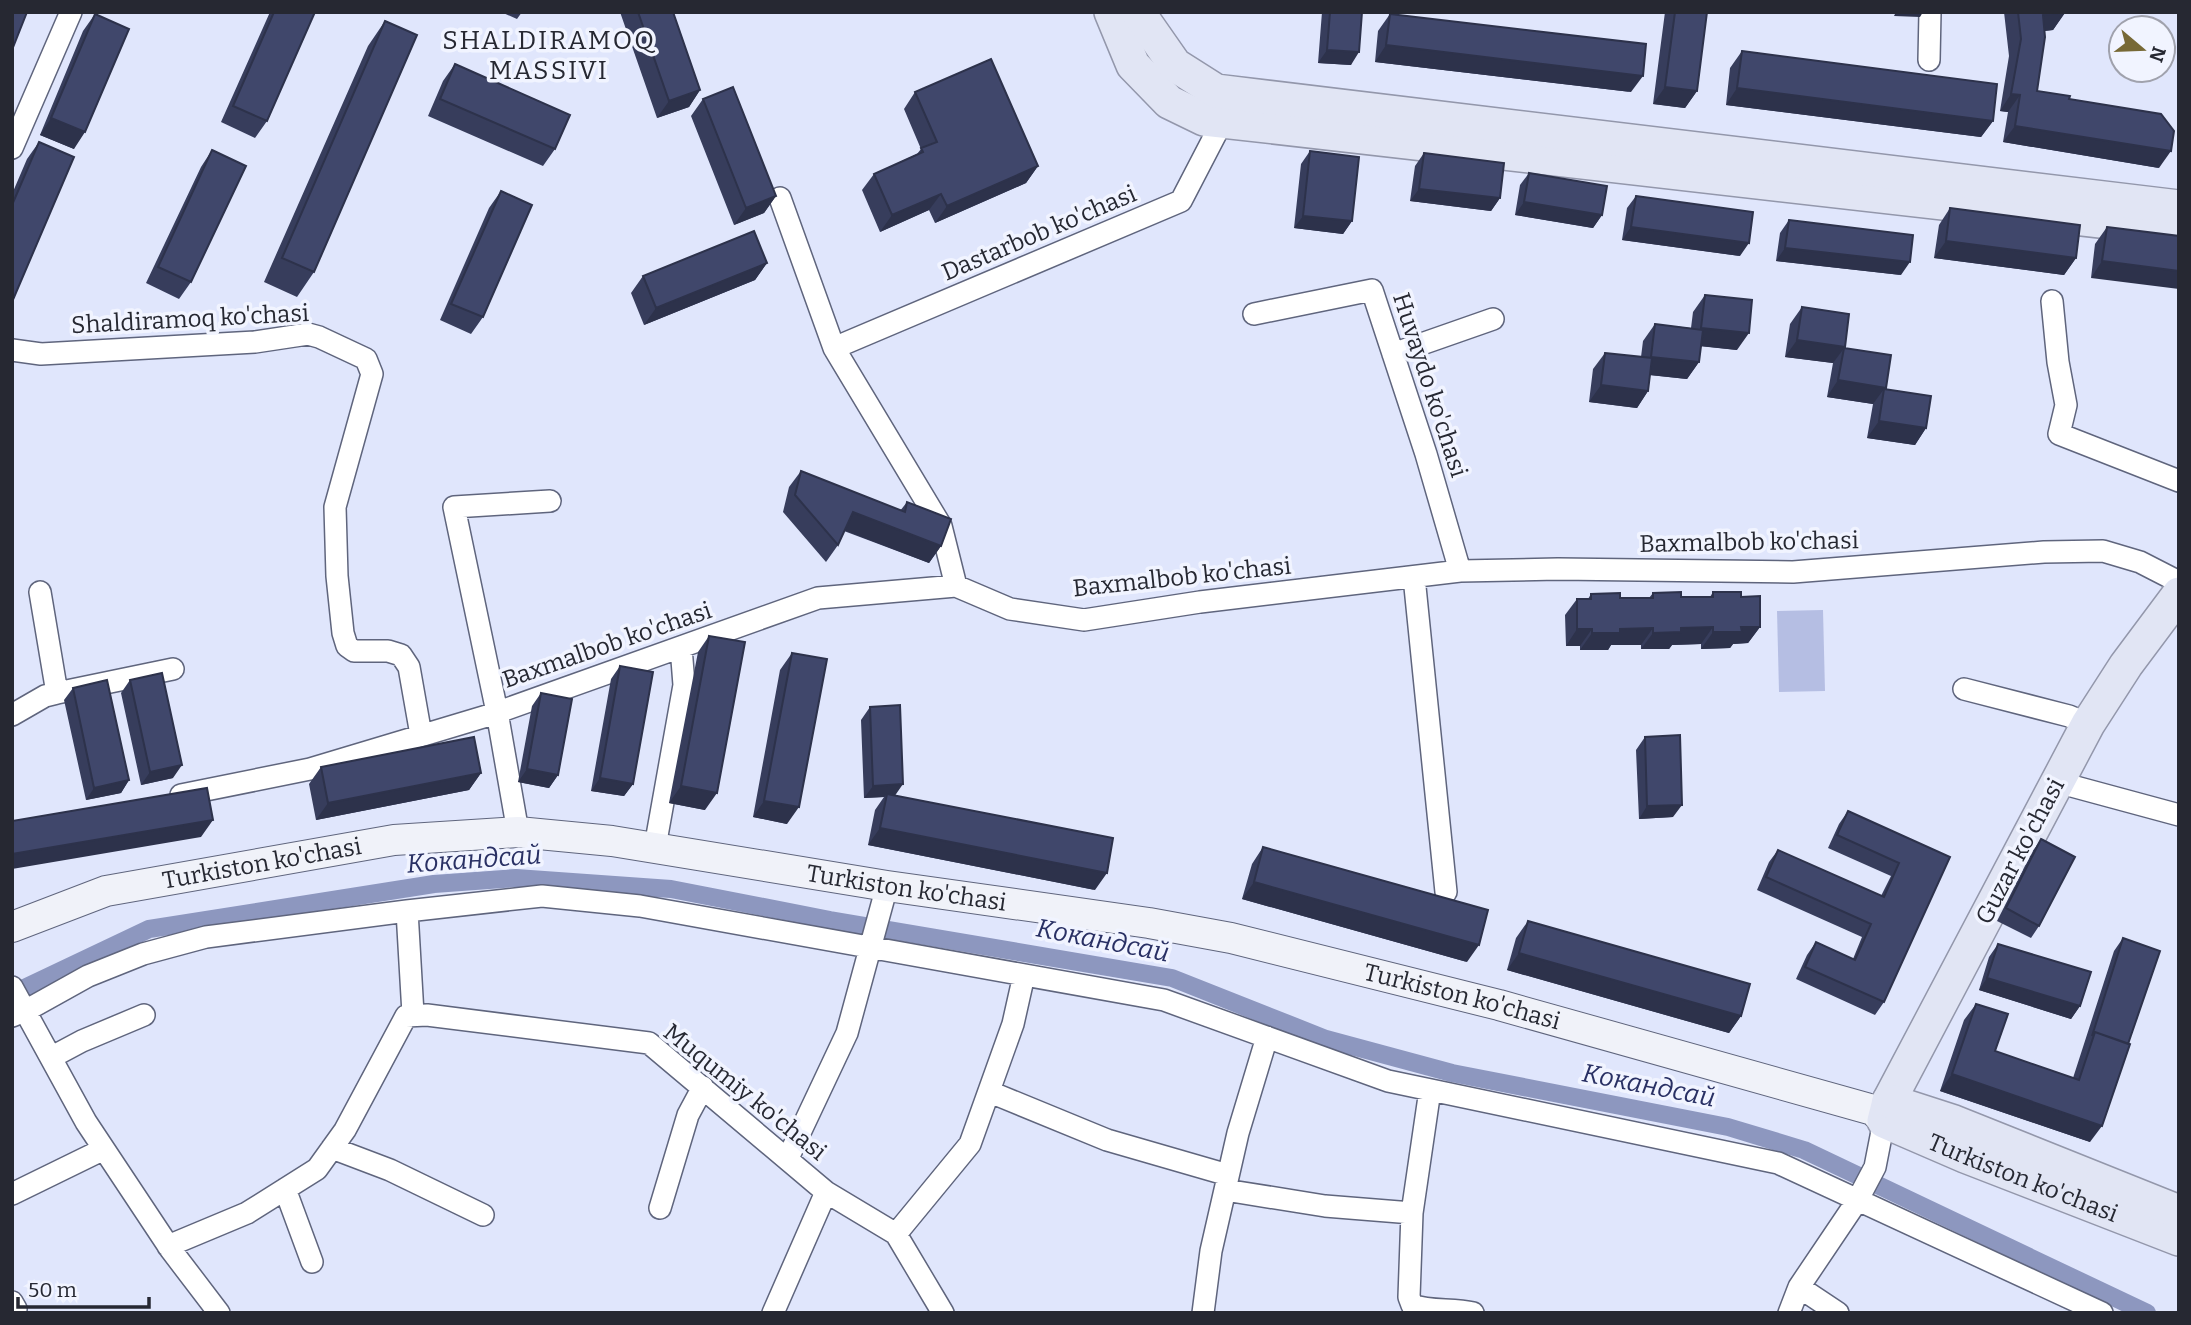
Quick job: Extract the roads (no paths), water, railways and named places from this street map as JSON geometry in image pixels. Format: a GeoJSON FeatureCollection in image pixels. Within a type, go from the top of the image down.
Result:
{"type":"FeatureCollection","features":[{"type":"Feature","properties":{"kind":"main road"},"geometry":{"type":"LineString","coordinates":[[1111,12],[1133,65],[1169,102],[1204,119],[2179,230]]}},
{"type":"Feature","properties":{"kind":"main road"},"geometry":{"type":"LineString","coordinates":[[1138,12],[1175,65],[1216,91],[2179,207]]}},
{"type":"Feature","properties":{"kind":"main road","name":"Guzar ko'chasi"},"geometry":{"type":"LineString","coordinates":[[1882,1111],[2088,723],[2126,665],[2179,594]]}},
{"type":"Feature","properties":{"kind":"main road","name":"Turkiston ko'chasi"},"geometry":{"type":"LineString","coordinates":[[12,927],[106,891],[394,840],[518,832],[612,841],[655,847],[883,898],[1135,921],[1231,938],[1499,1005],[1882,1111],[1954,1122],[2179,1212]]}},
{"type":"Feature","properties":{"kind":"main road","name":"Turkiston ko'chasi"},"geometry":{"type":"LineString","coordinates":[[1882,1111],[1965,1156],[2179,1239]]}},
{"type":"Feature","properties":{"kind":"street"},"geometry":{"type":"LineString","coordinates":[[12,148],[72,12]]}},
{"type":"Feature","properties":{"kind":"street"},"geometry":{"type":"LineString","coordinates":[[1929,60],[1930,12]]}},
{"type":"Feature","properties":{"kind":"street","name":"Dastarbob ko'chasi"},"geometry":{"type":"LineString","coordinates":[[834,348],[1181,201],[1222,122]]}},
{"type":"Feature","properties":{"kind":"street"},"geometry":{"type":"LineString","coordinates":[[780,198],[834,348],[942,526],[956,586]]}},
{"type":"Feature","properties":{"kind":"street","name":"Huvaydo ko'chasi"},"geometry":{"type":"LineString","coordinates":[[1254,314],[1372,290],[1426,454],[1460,571]]}},
{"type":"Feature","properties":{"kind":"street"},"geometry":{"type":"LineString","coordinates":[[2052,301],[2058,362],[2066,405],[2059,433],[2179,481]]}},
{"type":"Feature","properties":{"kind":"street"},"geometry":{"type":"LineString","coordinates":[[1393,354],[1493,319]]}},
{"type":"Feature","properties":{"kind":"street","name":"Shaldiramoq ko'chasi"},"geometry":{"type":"LineString","coordinates":[[12,350],[41,354],[255,342],[307,334],[366,359],[372,374],[335,507],[337,576],[343,633],[347,646],[354,650],[388,651],[401,656],[409,667],[421,736]]}},
{"type":"Feature","properties":{"kind":"street"},"geometry":{"type":"LineString","coordinates":[[518,832],[497,712],[454,507],[550,501]]}},
{"type":"Feature","properties":{"kind":"street","name":"Baxmalbob ko'chasi"},"geometry":{"type":"LineString","coordinates":[[161,800],[310,769],[421,736],[497,712],[818,598],[956,586],[1010,609],[1084,620],[1460,571],[1558,569],[1793,572],[2044,552],[2103,551],[2140,562],[2179,582]]}},
{"type":"Feature","properties":{"kind":"street"},"geometry":{"type":"LineString","coordinates":[[1414,577],[1446,892]]}},
{"type":"Feature","properties":{"kind":"street"},"geometry":{"type":"LineString","coordinates":[[40,592],[57,693]]}},
{"type":"Feature","properties":{"kind":"street"},"geometry":{"type":"LineString","coordinates":[[655,847],[684,685],[681,647]]}},
{"type":"Feature","properties":{"kind":"street"},"geometry":{"type":"LineString","coordinates":[[12,715],[45,696],[173,669]]}},
{"type":"Feature","properties":{"kind":"street"},"geometry":{"type":"LineString","coordinates":[[1964,689],[2088,723]]}},
{"type":"Feature","properties":{"kind":"street"},"geometry":{"type":"LineString","coordinates":[[2057,782],[2179,815]]}},
{"type":"Feature","properties":{"kind":"street"},"geometry":{"type":"LineString","coordinates":[[219,1313],[168,1246],[86,1122],[52,1057],[18,1003],[143,954],[206,937],[542,896],[640,906],[1164,1000],[1388,1081],[1778,1163],[2102,1313]]}},
{"type":"Feature","properties":{"kind":"street"},"geometry":{"type":"LineString","coordinates":[[788,1158],[846,1033],[883,898]]}},
{"type":"Feature","properties":{"kind":"street"},"geometry":{"type":"LineString","coordinates":[[168,1246],[247,1213],[317,1170],[345,1130],[396,1032],[406,1016],[413,1014],[407,911]]}},
{"type":"Feature","properties":{"kind":"street"},"geometry":{"type":"LineString","coordinates":[[896,1234],[970,1144],[1013,1024],[1024,975]]}},
{"type":"Feature","properties":{"kind":"street","name":"Muqumiy ko'chasi"},"geometry":{"type":"LineString","coordinates":[[413,1014],[649,1043],[827,1192],[896,1234],[943,1313]]}},
{"type":"Feature","properties":{"kind":"street"},"geometry":{"type":"LineString","coordinates":[[52,1057],[82,1041],[144,1016]]}},
{"type":"Feature","properties":{"kind":"street"},"geometry":{"type":"LineString","coordinates":[[1203,1313],[1210,1251],[1238,1133],[1267,1037]]}},
{"type":"Feature","properties":{"kind":"street"},"geometry":{"type":"LineString","coordinates":[[660,1208],[688,1115],[703,1087]]}},
{"type":"Feature","properties":{"kind":"street"},"geometry":{"type":"LineString","coordinates":[[1430,1090],[1412,1213],[1409,1297],[1412,1305],[1419,1308],[1463,1312]]}},
{"type":"Feature","properties":{"kind":"street"},"geometry":{"type":"LineString","coordinates":[[990,1092],[1107,1140],[1226,1183],[1325,1206],[1412,1213]]}},
{"type":"Feature","properties":{"kind":"street"},"geometry":{"type":"LineString","coordinates":[[1789,1313],[1799,1287],[1857,1201],[1875,1167],[1882,1111]]}},
{"type":"Feature","properties":{"kind":"street"},"geometry":{"type":"LineString","coordinates":[[332,1148],[390,1170],[483,1216]]}},
{"type":"Feature","properties":{"kind":"street"},"geometry":{"type":"LineString","coordinates":[[12,1194],[104,1149]]}},
{"type":"Feature","properties":{"kind":"street"},"geometry":{"type":"LineString","coordinates":[[285,1189],[312,1262]]}},
{"type":"Feature","properties":{"kind":"street"},"geometry":{"type":"LineString","coordinates":[[773,1313],[827,1192]]}},
{"type":"Feature","properties":{"kind":"street"},"geometry":{"type":"LineString","coordinates":[[1799,1287],[1838,1313]]}},
{"type":"Feature","properties":{"kind":"waterway","name":"Кокандсай"},"geometry":{"type":"LineString","coordinates":[[12,994],[149,929],[434,884],[516,878],[671,889],[830,920],[1172,978],[1326,1039],[1452,1073],[1728,1127],[1804,1150],[2147,1313]]}},
{"type":"Feature","properties":{"kind":"district","name":"SHALDIRAMOQ MASSIVI"},"geometry":{"type":"Point","coordinates":[549,55]}}]}
